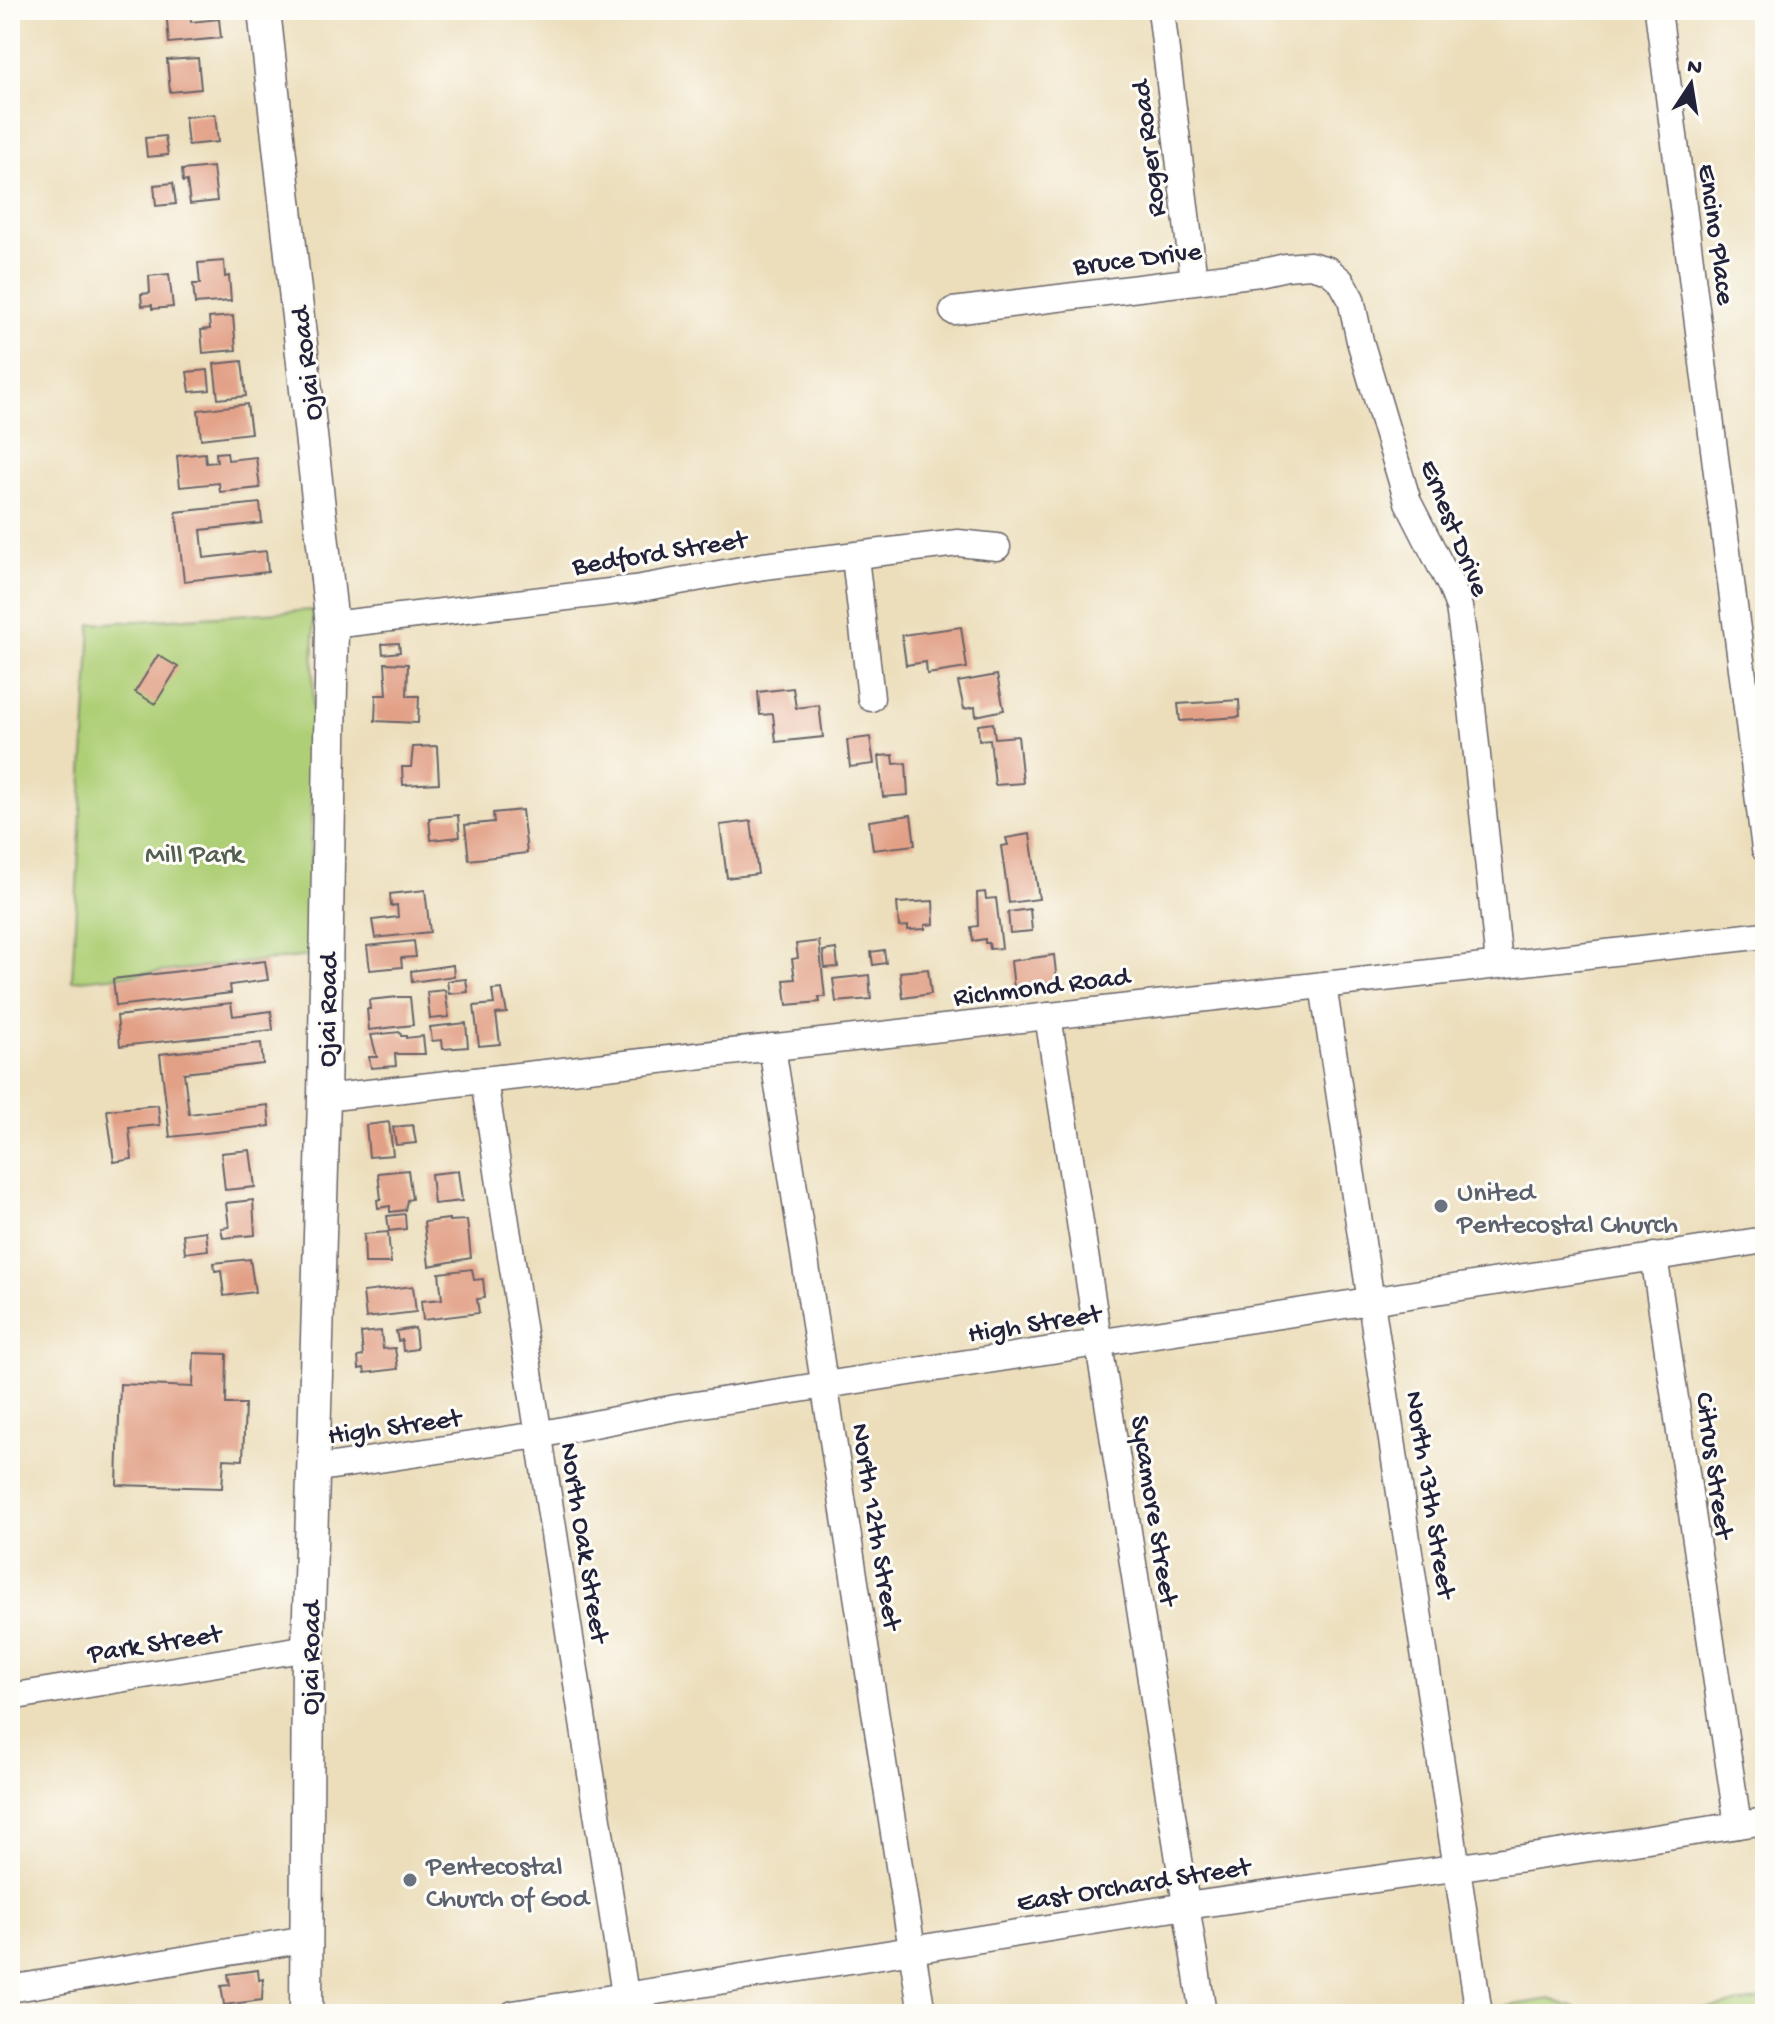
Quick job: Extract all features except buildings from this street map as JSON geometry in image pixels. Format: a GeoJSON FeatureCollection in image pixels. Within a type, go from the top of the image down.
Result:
{"type":"FeatureCollection","features":[{"type":"Feature","properties":{"kind":"main road","name":"Ojai Road"},"geometry":{"type":"LineString","coordinates":[[264,10],[332,625],[324,1098],[308,1648],[306,2014]]}},
{"type":"Feature","properties":{"kind":"street","name":"Roger Road"},"geometry":{"type":"LineString","coordinates":[[1161,10],[1194,280]]}},
{"type":"Feature","properties":{"kind":"street","name":"Encino Place"},"geometry":{"type":"LineString","coordinates":[[1658,10],[1765,849]]}},
{"type":"Feature","properties":{"kind":"street","name":"Bruce Drive"},"geometry":{"type":"LineString","coordinates":[[953,311],[1259,273],[1286,267],[1310,265],[1328,270]]}},
{"type":"Feature","properties":{"kind":"street","name":"Ernest Drive"},"geometry":{"type":"LineString","coordinates":[[1328,270],[1341,281],[1351,299],[1360,341],[1408,502],[1459,607],[1499,964]]}},
{"type":"Feature","properties":{"kind":"street","name":"Bedford Street"},"geometry":{"type":"LineString","coordinates":[[332,625],[635,589],[764,566],[958,543],[997,547]]}},
{"type":"Feature","properties":{"kind":"street"},"geometry":{"type":"LineString","coordinates":[[855,557],[871,698]]}},
{"type":"Feature","properties":{"kind":"street","name":"Richmond Road"},"geometry":{"type":"LineString","coordinates":[[324,1098],[1765,935]]}},
{"type":"Feature","properties":{"kind":"street","name":"North 13th Street"},"geometry":{"type":"LineString","coordinates":[[1323,985],[1479,2014]]}},
{"type":"Feature","properties":{"kind":"street","name":"Sycamore Street"},"geometry":{"type":"LineString","coordinates":[[1048,1016],[1203,2014]]}},
{"type":"Feature","properties":{"kind":"street","name":"North 12th Street"},"geometry":{"type":"LineString","coordinates":[[772,1047],[922,2014]]}},
{"type":"Feature","properties":{"kind":"street","name":"North Oak Street"},"geometry":{"type":"LineString","coordinates":[[484,1080],[626,2005]]}},
{"type":"Feature","properties":{"kind":"street","name":"High Street"},"geometry":{"type":"LineString","coordinates":[[313,1469],[538,1435],[676,1408],[1765,1240]]}},
{"type":"Feature","properties":{"kind":"street","name":"Citrus Street"},"geometry":{"type":"LineString","coordinates":[[1654,1256],[1738,1825]]}},
{"type":"Feature","properties":{"kind":"street","name":"Park Street"},"geometry":{"type":"LineString","coordinates":[[10,1697],[308,1648]]}},
{"type":"Feature","properties":{"kind":"street","name":"East Orchard Street"},"geometry":{"type":"LineString","coordinates":[[513,2014],[626,2005],[912,1949],[1765,1821]]}},
{"type":"Feature","properties":{"kind":"street"},"geometry":{"type":"LineString","coordinates":[[10,1989],[306,1939]]}},
{"type":"Feature","properties":{"kind":"green space","name":"Mill Park"},"geometry":{"type":"Polygon","coordinates":[[[312,610],[309,956],[72,981],[91,624],[312,610]]]}},
{"type":"Feature","properties":{"kind":"green space"},"geometry":{"type":"Polygon","coordinates":[[[1550,1999],[1593,2014],[1502,2014],[1501,2007],[1550,1999]]]}},
{"type":"Feature","properties":{"kind":"green space"},"geometry":{"type":"Polygon","coordinates":[[[1765,1999],[1765,2014],[1670,2014],[1765,1999]]]}},
{"type":"Feature","properties":{"kind":"place","name":"United Pentecostal Church"},"geometry":{"type":"Point","coordinates":[1441,1206]}},
{"type":"Feature","properties":{"kind":"place","name":"Pentecostal Church of God"},"geometry":{"type":"Point","coordinates":[410,1880]}}]}
